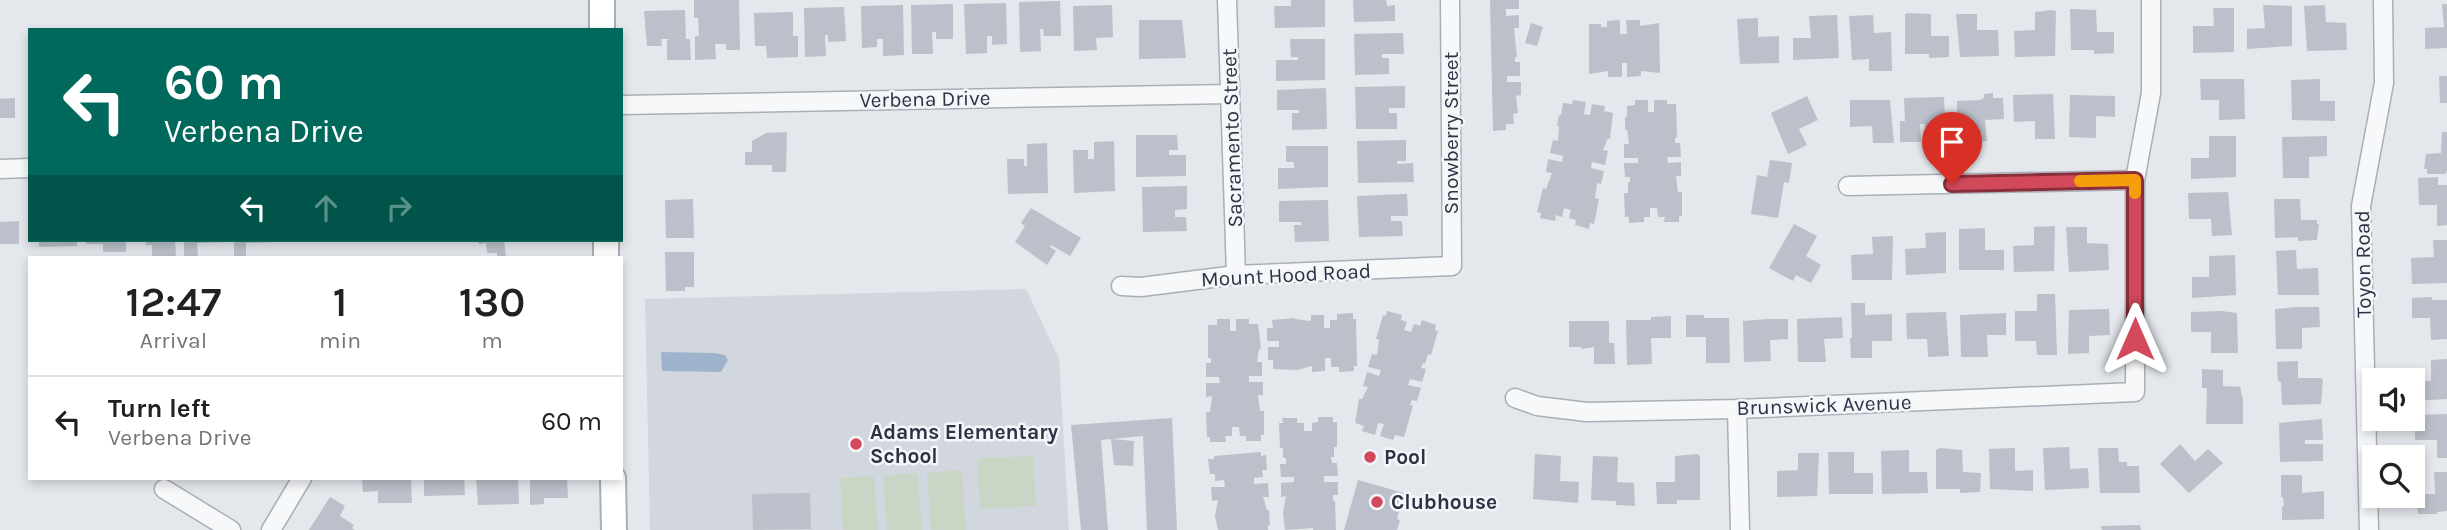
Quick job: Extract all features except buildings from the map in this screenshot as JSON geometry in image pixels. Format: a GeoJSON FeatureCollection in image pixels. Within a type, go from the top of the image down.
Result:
{"type":"FeatureCollection","features":[{"type":"Feature","properties":{"kind":"main road"},"geometry":{"type":"LineString","coordinates":[[602,0],[602,28]]}},
{"type":"Feature","properties":{"kind":"main road"},"geometry":{"type":"LineString","coordinates":[[613,480],[614,530]]}},
{"type":"Feature","properties":{"kind":"street","name":"Sacramento Street"},"geometry":{"type":"LineString","coordinates":[[1227,0],[1236,275]]}},
{"type":"Feature","properties":{"kind":"street","name":"Snowberry Street"},"geometry":{"type":"LineString","coordinates":[[1450,0],[1452,266]]}},
{"type":"Feature","properties":{"kind":"street"},"geometry":{"type":"LineString","coordinates":[[1848,186],[2135,180],[2151,93],[2151,0]]}},
{"type":"Feature","properties":{"kind":"street","name":"Toyon Road"},"geometry":{"type":"LineString","coordinates":[[2369,530],[2361,205],[2384,83],[2383,0]]}},
{"type":"Feature","properties":{"kind":"street","name":"Verbena Drive"},"geometry":{"type":"LineString","coordinates":[[623,105],[1229,94]]}},
{"type":"Feature","properties":{"kind":"street"},"geometry":{"type":"LineString","coordinates":[[0,169],[28,169]]}},
{"type":"Feature","properties":{"kind":"street","name":"Brunswick Avenue"},"geometry":{"type":"LineString","coordinates":[[1515,398],[1557,409],[1587,412],[1737,409],[2135,392],[2135,180]]}},
{"type":"Feature","properties":{"kind":"street","name":"Mount Hood Road"},"geometry":{"type":"LineString","coordinates":[[1121,286],[1140,287],[1236,275],[1452,266]]}},
{"type":"Feature","properties":{"kind":"street"},"geometry":{"type":"LineString","coordinates":[[1737,409],[1740,530]]}},
{"type":"Feature","properties":{"kind":"street"},"geometry":{"type":"LineString","coordinates":[[271,530],[301,480]]}},
{"type":"Feature","properties":{"kind":"street"},"geometry":{"type":"LineString","coordinates":[[164,489],[231,530]]}},
{"type":"Feature","properties":{"kind":"shaded area","name":"Adams Elementary School"},"geometry":{"type":"Polygon","coordinates":[[[1026,289],[1059,359],[1069,530],[650,530],[645,299],[1026,289]]]}},
{"type":"Feature","properties":{"kind":"green space"},"geometry":{"type":"Polygon","coordinates":[[[1033,456],[1036,506],[980,509],[977,459],[1033,456]]]}},
{"type":"Feature","properties":{"kind":"green space"},"geometry":{"type":"Polygon","coordinates":[[[962,470],[966,530],[931,530],[927,473],[962,470]]]}},
{"type":"Feature","properties":{"kind":"green space"},"geometry":{"type":"Polygon","coordinates":[[[917,473],[922,530],[887,530],[883,476],[917,473]]]}},
{"type":"Feature","properties":{"kind":"green space"},"geometry":{"type":"Polygon","coordinates":[[[874,476],[878,530],[843,530],[840,478],[874,476]]]}},
{"type":"Feature","properties":{"kind":"water"},"geometry":{"type":"Polygon","coordinates":[[[661,352],[714,353],[725,355],[728,360],[721,372],[662,371],[661,352]]]}},
{"type":"Feature","properties":{"kind":"slow traffic"},"geometry":{"type":"LineString","coordinates":[[2080,181],[2135,180],[2135,193]]}},
{"type":"Feature","properties":{"kind":"place","name":"Adams Elementary School"},"geometry":{"type":"Point","coordinates":[856,444]}},
{"type":"Feature","properties":{"kind":"place","name":"Pool"},"geometry":{"type":"Point","coordinates":[1370,457]}},
{"type":"Feature","properties":{"kind":"place","name":"Clubhouse"},"geometry":{"type":"Point","coordinates":[1377,502]}},
{"type":"Feature","properties":{"kind":"route"},"geometry":{"type":"LineString","coordinates":[[1952,184],[2135,180],[2135,339]]}}]}
